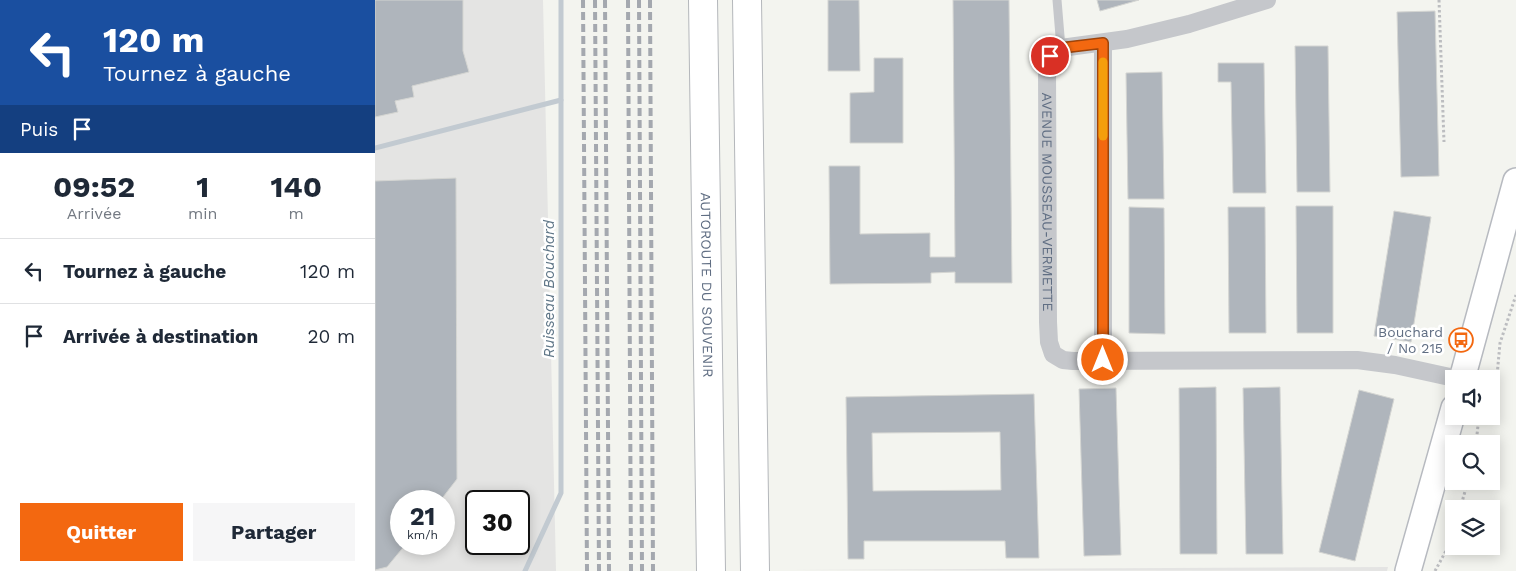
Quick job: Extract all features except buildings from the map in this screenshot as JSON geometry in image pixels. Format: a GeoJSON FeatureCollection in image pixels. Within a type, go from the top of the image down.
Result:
{"type":"FeatureCollection","features":[{"type":"Feature","properties":{"kind":"highway","name":"AUTOROUTE DU SOUVENIR"},"geometry":{"type":"LineString","coordinates":[[703,0],[711,571]]}},
{"type":"Feature","properties":{"kind":"highway"},"geometry":{"type":"LineString","coordinates":[[747,0],[755,571]]}},
{"type":"Feature","properties":{"kind":"main road"},"geometry":{"type":"LineString","coordinates":[[1463,370],[1516,181]]}},
{"type":"Feature","properties":{"kind":"main road"},"geometry":{"type":"LineString","coordinates":[[1408,571],[1449,425]]}},
{"type":"Feature","properties":{"kind":"street"},"geometry":{"type":"LineString","coordinates":[[1061,48],[1103,43],[1176,28],[1267,0]]}},
{"type":"Feature","properties":{"kind":"street"},"geometry":{"type":"LineString","coordinates":[[1103,43],[1103,360]]}},
{"type":"Feature","properties":{"kind":"street","name":"AVENUE MOUSSEAU-VERMETTE"},"geometry":{"type":"LineString","coordinates":[[1061,48],[1050,56],[1047,68],[1049,342],[1053,354],[1063,360],[1357,360],[1395,364],[1445,376]]}},
{"type":"Feature","properties":{"kind":"lane"},"geometry":{"type":"LineString","coordinates":[[1057,0],[1061,48]]}},
{"type":"Feature","properties":{"kind":"path"},"geometry":{"type":"LineString","coordinates":[[1439,0],[1444,142]]}},
{"type":"Feature","properties":{"kind":"path"},"geometry":{"type":"LineString","coordinates":[[1499,370],[1500,343],[1516,295]]}},
{"type":"Feature","properties":{"kind":"path"},"geometry":{"type":"LineString","coordinates":[[1435,571],[1445,553]]}},
{"type":"Feature","properties":{"kind":"shaded area"},"geometry":{"type":"Polygon","coordinates":[[[375,0],[543,0],[556,571],[375,571],[375,0]]]}},
{"type":"Feature","properties":{"kind":"shaded area"},"geometry":{"type":"Polygon","coordinates":[[[1388,567],[1387,571],[791,570],[1388,567]]]}},
{"type":"Feature","properties":{"kind":"waterway","name":"Ruisseau Bouchard"},"geometry":{"type":"LineString","coordinates":[[525,571],[561,493],[561,0]]}},
{"type":"Feature","properties":{"kind":"waterway"},"geometry":{"type":"LineString","coordinates":[[375,148],[561,100]]}},
{"type":"Feature","properties":{"kind":"railway"},"geometry":{"type":"LineString","coordinates":[[583,0],[587,571]]}},
{"type":"Feature","properties":{"kind":"railway"},"geometry":{"type":"LineString","coordinates":[[595,0],[599,571]]}},
{"type":"Feature","properties":{"kind":"railway"},"geometry":{"type":"LineString","coordinates":[[605,0],[609,571]]}},
{"type":"Feature","properties":{"kind":"railway"},"geometry":{"type":"LineString","coordinates":[[628,0],[631,571]]}},
{"type":"Feature","properties":{"kind":"railway"},"geometry":{"type":"LineString","coordinates":[[639,0],[642,571]]}},
{"type":"Feature","properties":{"kind":"railway"},"geometry":{"type":"LineString","coordinates":[[650,0],[653,571]]}},
{"type":"Feature","properties":{"kind":"slow traffic"},"geometry":{"type":"LineString","coordinates":[[1103,62],[1103,136]]}},
{"type":"Feature","properties":{"kind":"place","name":"Bouchard / No 215"},"geometry":{"type":"Point","coordinates":[1461,340]}},
{"type":"Feature","properties":{"kind":"route"},"geometry":{"type":"LineString","coordinates":[[1050,56],[1061,48],[1103,43],[1103,360]]}}]}
